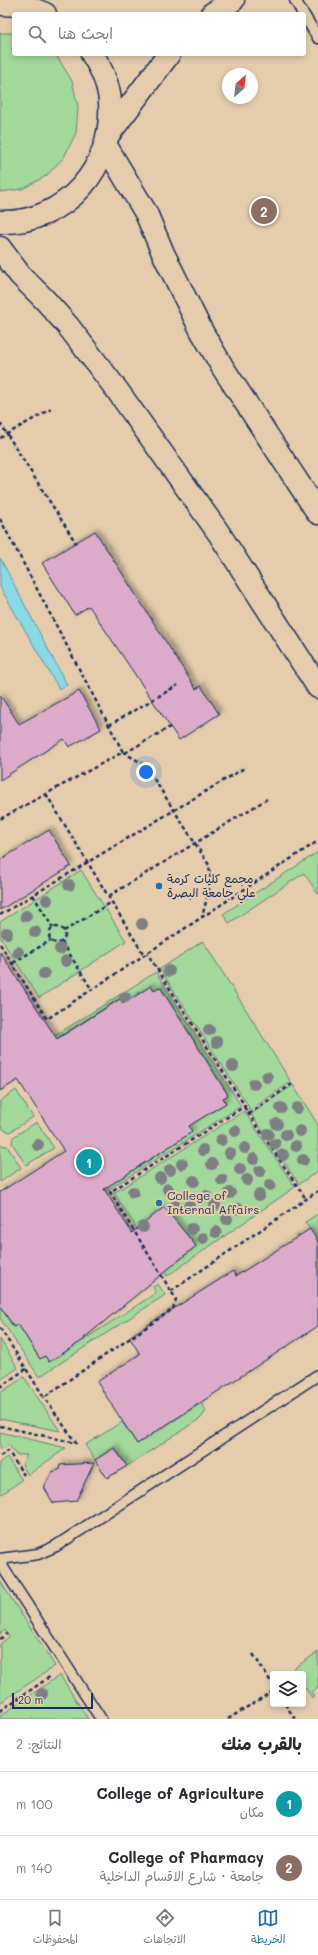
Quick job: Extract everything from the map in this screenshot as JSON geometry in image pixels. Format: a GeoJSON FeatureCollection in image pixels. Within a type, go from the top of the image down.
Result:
{"type":"FeatureCollection","features":[{"type":"Feature","properties":{"kind":"street"},"geometry":{"type":"LineString","coordinates":[[215,12],[233,0]]}},
{"type":"Feature","properties":{"kind":"street"},"geometry":{"type":"LineString","coordinates":[[93,56],[102,70],[110,101],[108,140],[146,213],[166,260],[201,330],[223,368],[318,513]]}},
{"type":"Feature","properties":{"kind":"street"},"geometry":{"type":"LineString","coordinates":[[0,222],[15,223],[45,214],[72,198],[93,174],[108,140],[168,56]]}},
{"type":"Feature","properties":{"kind":"street"},"geometry":{"type":"LineString","coordinates":[[0,248],[20,275],[68,326],[117,390],[218,532],[318,687]]}},
{"type":"Feature","properties":{"kind":"lane"},"geometry":{"type":"LineString","coordinates":[[295,0],[303,12]]}},
{"type":"Feature","properties":{"kind":"lane"},"geometry":{"type":"LineString","coordinates":[[306,17],[318,38]]}},
{"type":"Feature","properties":{"kind":"lane"},"geometry":{"type":"LineString","coordinates":[[0,1559],[38,1554],[56,1546],[318,1375]]}},
{"type":"Feature","properties":{"kind":"lane"},"geometry":{"type":"LineString","coordinates":[[0,1563],[101,1719]]}},
{"type":"Feature","properties":{"kind":"path"},"geometry":{"type":"LineString","coordinates":[[0,438],[51,409]]}},
{"type":"Feature","properties":{"kind":"path"},"geometry":{"type":"LineString","coordinates":[[0,422],[76,543]]}},
{"type":"Feature","properties":{"kind":"path"},"geometry":{"type":"LineString","coordinates":[[0,520],[124,753],[145,765],[209,865],[211,882],[202,918]]}},
{"type":"Feature","properties":{"kind":"path"},"geometry":{"type":"LineString","coordinates":[[109,725],[178,686]]}},
{"type":"Feature","properties":{"kind":"path"},"geometry":{"type":"LineString","coordinates":[[0,819],[170,727]]}},
{"type":"Feature","properties":{"kind":"path"},"geometry":{"type":"LineString","coordinates":[[0,915],[87,861],[246,767]]}},
{"type":"Feature","properties":{"kind":"path"},"geometry":{"type":"LineString","coordinates":[[46,794],[112,902],[244,1107],[306,1199]]}},
{"type":"Feature","properties":{"kind":"path"},"geometry":{"type":"LineString","coordinates":[[109,896],[267,799]]}},
{"type":"Feature","properties":{"kind":"path"},"geometry":{"type":"LineString","coordinates":[[0,944],[47,1019],[318,841]]}},
{"type":"Feature","properties":{"kind":"path"},"geometry":{"type":"LineString","coordinates":[[33,895],[53,928]]}},
{"type":"Feature","properties":{"kind":"path"},"geometry":{"type":"LineString","coordinates":[[64,931],[112,902]]}},
{"type":"Feature","properties":{"kind":"path"},"geometry":{"type":"LineString","coordinates":[[53,928],[59,927],[64,931],[65,937],[62,942]]}},
{"type":"Feature","properties":{"kind":"path"},"geometry":{"type":"LineString","coordinates":[[50,940],[49,935],[53,928]]}},
{"type":"Feature","properties":{"kind":"path"},"geometry":{"type":"LineString","coordinates":[[50,940],[55,943],[62,942]]}},
{"type":"Feature","properties":{"kind":"path"},"geometry":{"type":"LineString","coordinates":[[13,964],[50,940]]}},
{"type":"Feature","properties":{"kind":"path"},"geometry":{"type":"LineString","coordinates":[[62,942],[92,990]]}},
{"type":"Feature","properties":{"kind":"path"},"geometry":{"type":"LineString","coordinates":[[249,1114],[292,1084]]}},
{"type":"Feature","properties":{"kind":"path"},"geometry":{"type":"LineString","coordinates":[[44,1397],[173,1309],[176,1299],[110,1192],[244,1107]]}},
{"type":"Feature","properties":{"kind":"path"},"geometry":{"type":"LineString","coordinates":[[171,1291],[318,1191]]}},
{"type":"Feature","properties":{"kind":"path"},"geometry":{"type":"LineString","coordinates":[[0,1328],[44,1397],[76,1443],[0,1426]]}},
{"type":"Feature","properties":{"kind":"path"},"geometry":{"type":"LineString","coordinates":[[0,1387],[26,1369]]}},
{"type":"Feature","properties":{"kind":"path"},"geometry":{"type":"LineString","coordinates":[[0,1456],[8,1451],[24,1476]]}},
{"type":"Feature","properties":{"kind":"path"},"geometry":{"type":"LineString","coordinates":[[0,1639],[7,1634]]}},
{"type":"Feature","properties":{"kind":"path"},"geometry":{"type":"LineString","coordinates":[[252,1654],[270,1681]]}},
{"type":"Feature","properties":{"kind":"path"},"geometry":{"type":"LineString","coordinates":[[0,1711],[66,1665]]}},
{"type":"Feature","properties":{"kind":"path"},"geometry":{"type":"LineString","coordinates":[[228,1719],[270,1693]]}},
{"type":"Feature","properties":{"kind":"path"},"geometry":{"type":"LineString","coordinates":[[287,1707],[295,1719]]}},
{"type":"Feature","properties":{"kind":"green space"},"geometry":{"type":"Polygon","coordinates":[[[0,33],[12,33],[12,56],[55,56],[58,58],[72,81],[78,107],[76,133],[64,157],[46,176],[22,189],[0,192],[0,33]]]}},
{"type":"Feature","properties":{"kind":"green space"},"geometry":{"type":"Polygon","coordinates":[[[318,852],[318,894],[304,873],[229,923],[223,914],[318,852]]]}},
{"type":"Feature","properties":{"kind":"green space"},"geometry":{"type":"Polygon","coordinates":[[[81,870],[126,941],[39,998],[0,937],[0,922],[81,870]]]}},
{"type":"Feature","properties":{"kind":"green space"},"geometry":{"type":"Polygon","coordinates":[[[203,941],[291,1082],[249,1111],[249,1107],[160,969],[203,941]]]}},
{"type":"Feature","properties":{"kind":"green space"},"geometry":{"type":"Polygon","coordinates":[[[156,972],[241,1106],[101,1194],[91,1178],[107,1187],[192,1132],[189,1126],[226,1103],[223,1098],[228,1095],[160,987],[154,990],[151,986],[123,1004],[119,999],[59,1037],[62,1043],[40,1045],[156,972]]]}},
{"type":"Feature","properties":{"kind":"green space"},"geometry":{"type":"Polygon","coordinates":[[[293,1085],[318,1125],[318,1171],[299,1184],[251,1114],[293,1085]]]}},
{"type":"Feature","properties":{"kind":"green space"},"geometry":{"type":"Polygon","coordinates":[[[16,1090],[33,1117],[10,1132],[4,1130],[0,1124],[0,1101],[16,1090]]]}},
{"type":"Feature","properties":{"kind":"green space"},"geometry":{"type":"Polygon","coordinates":[[[244,1111],[295,1187],[167,1276],[114,1193],[244,1111]],[[164,1207],[149,1219],[155,1227],[151,1231],[177,1262],[196,1246],[164,1207]]]}},
{"type":"Feature","properties":{"kind":"green space"},"geometry":{"type":"Polygon","coordinates":[[[37,1122],[54,1148],[26,1165],[12,1143],[13,1137],[37,1122]]]}},
{"type":"Feature","properties":{"kind":"green space"},"geometry":{"type":"Polygon","coordinates":[[[0,1145],[7,1146],[21,1168],[0,1182],[0,1145]]]}},
{"type":"Feature","properties":{"kind":"green space"},"geometry":{"type":"Polygon","coordinates":[[[318,1214],[318,1242],[305,1222],[318,1214]]]}},
{"type":"Feature","properties":{"kind":"green space"},"geometry":{"type":"Polygon","coordinates":[[[158,1284],[165,1295],[39,1377],[0,1318],[0,1306],[13,1327],[18,1324],[40,1359],[45,1356],[49,1362],[156,1293],[153,1287],[158,1284]]]}},
{"type":"Feature","properties":{"kind":"green space"},"geometry":{"type":"Polygon","coordinates":[[[0,1339],[18,1368],[0,1380],[0,1339]]]}},
{"type":"Feature","properties":{"kind":"green space"},"geometry":{"type":"Polygon","coordinates":[[[24,1377],[60,1431],[0,1419],[0,1393],[24,1377]]]}},
{"type":"Feature","properties":{"kind":"green space"},"geometry":{"type":"Polygon","coordinates":[[[201,1403],[206,1411],[201,1418],[127,1466],[115,1448],[95,1460],[85,1445],[122,1422],[137,1444],[201,1403]]]}},
{"type":"Feature","properties":{"kind":"green space"},"geometry":{"type":"Polygon","coordinates":[[[0,1432],[66,1448],[28,1475],[22,1465],[27,1455],[16,1455],[9,1445],[0,1450],[0,1432]]]}},
{"type":"Feature","properties":{"kind":"green space"},"geometry":{"type":"Polygon","coordinates":[[[7,1457],[22,1480],[2,1494],[0,1491],[0,1462],[7,1457]]]}},
{"type":"Feature","properties":{"kind":"green space"},"geometry":{"type":"Polygon","coordinates":[[[0,1581],[55,1666],[0,1703],[0,1644],[9,1637],[5,1630],[0,1634],[0,1581]]]}},
{"type":"Feature","properties":{"kind":"green space"},"geometry":{"type":"Polygon","coordinates":[[[318,1652],[318,1688],[311,1692],[314,1697],[312,1698],[306,1689],[306,1671],[294,1671],[293,1669],[318,1652]]]}},
{"type":"Feature","properties":{"kind":"green space"},"geometry":{"type":"Polygon","coordinates":[[[60,1675],[88,1719],[0,1719],[0,1716],[60,1675]]]}},
{"type":"Feature","properties":{"kind":"water"},"geometry":{"type":"Polygon","coordinates":[[[0,558],[67,685],[59,689],[0,587],[0,558]]]}},
{"type":"Feature","properties":{"kind":"building"},"geometry":{"type":"Polygon","coordinates":[[[95,531],[196,689],[201,686],[219,714],[179,740],[89,606],[75,615],[42,563],[95,531]]]}},
{"type":"Feature","properties":{"kind":"building"},"geometry":{"type":"Polygon","coordinates":[[[79,691],[101,729],[69,747],[64,739],[0,780],[0,695],[19,724],[79,691]]]}},
{"type":"Feature","properties":{"kind":"building"},"geometry":{"type":"Polygon","coordinates":[[[49,830],[71,866],[0,910],[0,860],[49,830]]]}},
{"type":"Feature","properties":{"kind":"building"},"geometry":{"type":"Polygon","coordinates":[[[0,952],[57,1039],[120,999],[123,1004],[151,986],[154,990],[160,987],[228,1095],[223,1098],[226,1103],[189,1126],[192,1132],[104,1189],[132,1233],[164,1207],[196,1246],[84,1338],[85,1339],[49,1362],[45,1356],[40,1359],[18,1324],[14,1327],[0,1306],[0,1192],[64,1151],[18,1080],[0,1091],[0,952]]]}},
{"type":"Feature","properties":{"kind":"building"},"geometry":{"type":"Polygon","coordinates":[[[310,1229],[318,1242],[318,1326],[137,1444],[97,1382],[140,1354],[129,1337],[233,1271],[236,1276],[310,1229]]]}},
{"type":"Feature","properties":{"kind":"building"},"geometry":{"type":"Polygon","coordinates":[[[114,1448],[127,1466],[107,1478],[95,1460],[114,1448]]]}},
{"type":"Feature","properties":{"kind":"building"},"geometry":{"type":"Polygon","coordinates":[[[94,1463],[76,1501],[53,1503],[44,1487],[52,1472],[59,1470],[60,1465],[94,1463]]]}},
{"type":"Feature","properties":{"kind":"place","name":"College of Pharmacy"},"geometry":{"type":"Point","coordinates":[264,211]}},
{"type":"Feature","properties":{"kind":"place","name":"مجمع كليات كرمة علي جامعة البصرة"},"geometry":{"type":"Point","coordinates":[159,886]}},
{"type":"Feature","properties":{"kind":"place","name":"College of Agriculture"},"geometry":{"type":"Point","coordinates":[89,1162]}},
{"type":"Feature","properties":{"kind":"place","name":"College of Internal Affairs"},"geometry":{"type":"Point","coordinates":[159,1203]}}]}
